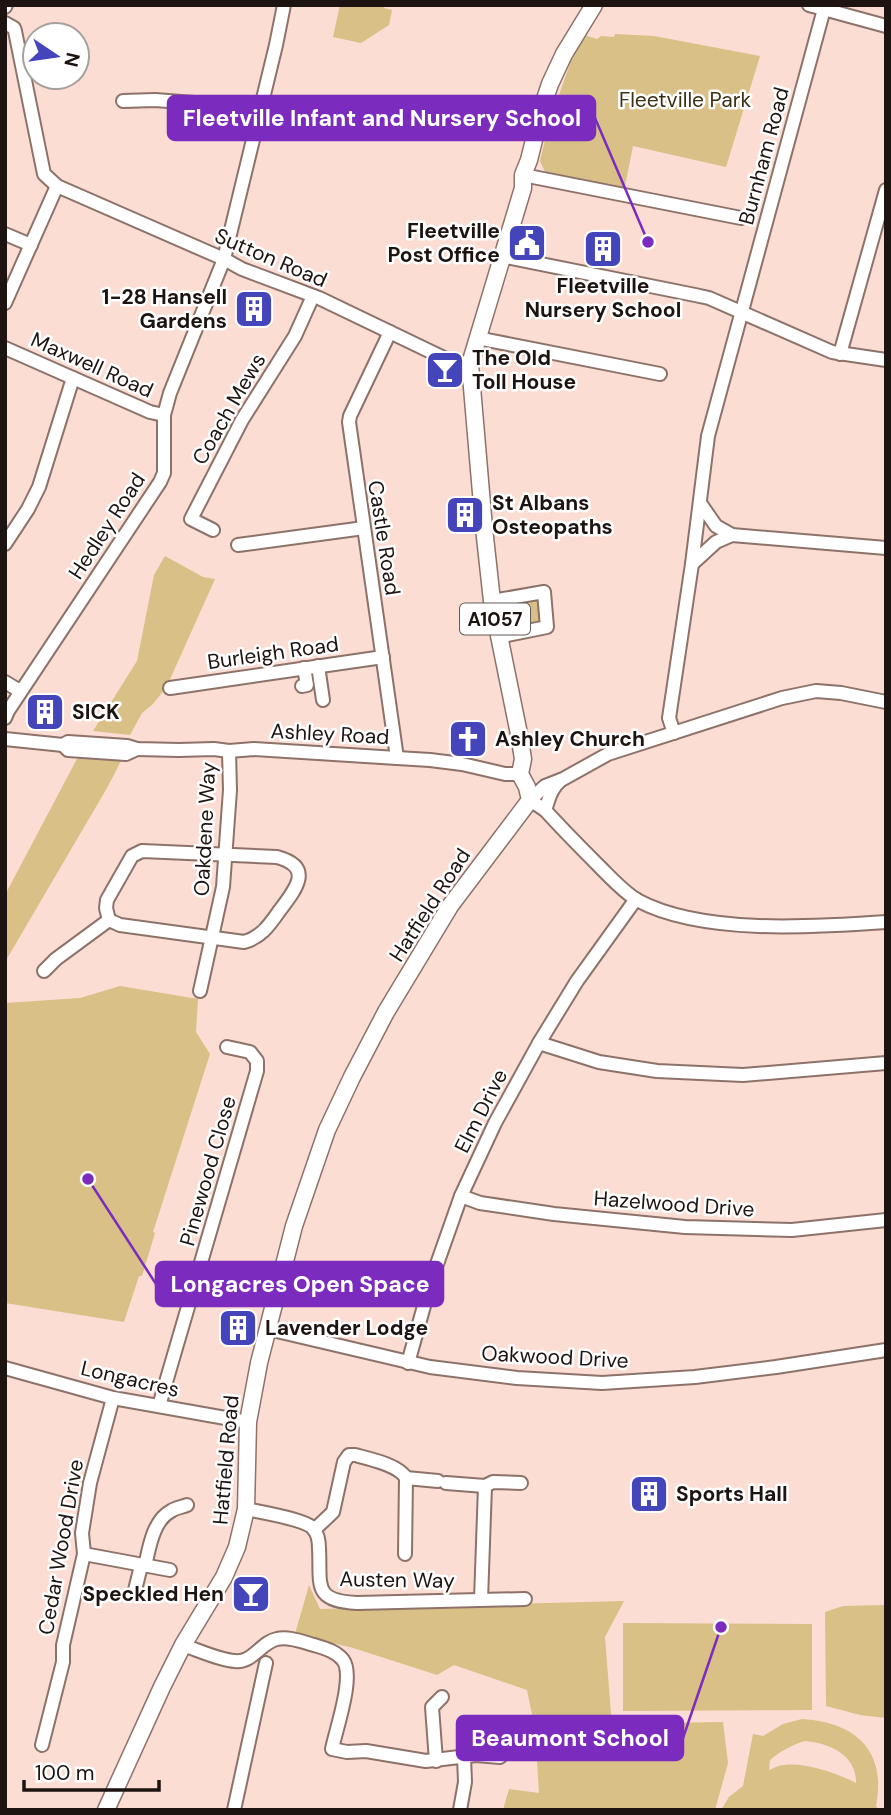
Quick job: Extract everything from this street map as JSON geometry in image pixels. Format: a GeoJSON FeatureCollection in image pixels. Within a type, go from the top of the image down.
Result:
{"type":"FeatureCollection","features":[{"type":"Feature","properties":{"kind":"main road","name":"A1057"},"geometry":{"type":"LineString","coordinates":[[530,800],[520,774],[523,760],[519,734],[492,601],[470,364],[523,188],[523,175],[542,108],[569,45],[594,5]]}},
{"type":"Feature","properties":{"kind":"main road","name":"Hatfield Road"},"geometry":{"type":"LineString","coordinates":[[106,1810],[162,1687],[183,1645],[224,1577],[237,1547],[246,1509],[248,1422],[257,1373],[288,1245],[327,1130],[386,1012],[450,906],[530,800]]}},
{"type":"Feature","properties":{"kind":"street","name":"Hedley Road"},"geometry":{"type":"LineString","coordinates":[[5,718],[20,691],[164,473],[164,415],[173,382],[224,259],[284,5]]}},
{"type":"Feature","properties":{"kind":"street"},"geometry":{"type":"LineString","coordinates":[[809,5],[886,26]]}},
{"type":"Feature","properties":{"kind":"street","name":"Burnham Road"},"geometry":{"type":"LineString","coordinates":[[674,733],[668,719],[710,428],[824,9]]}},
{"type":"Feature","properties":{"kind":"street"},"geometry":{"type":"LineString","coordinates":[[5,23],[14,28],[44,174],[57,186],[5,303]]}},
{"type":"Feature","properties":{"kind":"street"},"geometry":{"type":"LineString","coordinates":[[123,101],[195,103],[258,118]]}},
{"type":"Feature","properties":{"kind":"street"},"geometry":{"type":"LineString","coordinates":[[523,175],[741,218]]}},
{"type":"Feature","properties":{"kind":"street","name":"Sutton Road"},"geometry":{"type":"LineString","coordinates":[[57,186],[242,268],[313,296],[448,360],[470,364]]}},
{"type":"Feature","properties":{"kind":"street"},"geometry":{"type":"LineString","coordinates":[[840,354],[886,190]]}},
{"type":"Feature","properties":{"kind":"street"},"geometry":{"type":"LineString","coordinates":[[5,234],[31,245]]}},
{"type":"Feature","properties":{"kind":"street"},"geometry":{"type":"LineString","coordinates":[[501,256],[709,298],[832,352],[886,360]]}},
{"type":"Feature","properties":{"kind":"street","name":"Coach Mews"},"geometry":{"type":"LineString","coordinates":[[213,530],[191,519],[242,420],[295,336],[313,296]]}},
{"type":"Feature","properties":{"kind":"street","name":"Castle Road"},"geometry":{"type":"LineString","coordinates":[[390,332],[349,422],[397,758]]}},
{"type":"Feature","properties":{"kind":"street"},"geometry":{"type":"LineString","coordinates":[[477,338],[660,374]]}},
{"type":"Feature","properties":{"kind":"street","name":"Maxwell Road"},"geometry":{"type":"LineString","coordinates":[[5,348],[150,412],[164,415]]}},
{"type":"Feature","properties":{"kind":"street"},"geometry":{"type":"LineString","coordinates":[[5,544],[39,487],[73,378]]}},
{"type":"Feature","properties":{"kind":"street"},"geometry":{"type":"LineString","coordinates":[[700,503],[716,526],[732,535],[886,548]]}},
{"type":"Feature","properties":{"kind":"street"},"geometry":{"type":"LineString","coordinates":[[238,545],[364,528]]}},
{"type":"Feature","properties":{"kind":"street"},"geometry":{"type":"LineString","coordinates":[[692,564],[716,542],[732,535]]}},
{"type":"Feature","properties":{"kind":"street"},"geometry":{"type":"LineString","coordinates":[[492,601],[544,592],[547,627],[498,637]]}},
{"type":"Feature","properties":{"kind":"street","name":"Burleigh Road"},"geometry":{"type":"LineString","coordinates":[[170,688],[383,657]]}},
{"type":"Feature","properties":{"kind":"street"},"geometry":{"type":"LineString","coordinates":[[318,667],[323,700]]}},
{"type":"Feature","properties":{"kind":"street"},"geometry":{"type":"LineString","coordinates":[[302,686],[307,685],[304,668]]}},
{"type":"Feature","properties":{"kind":"street"},"geometry":{"type":"LineString","coordinates":[[5,682],[20,691]]}},
{"type":"Feature","properties":{"kind":"street"},"geometry":{"type":"LineString","coordinates":[[886,702],[816,691],[782,698],[608,754],[545,786],[530,800],[545,810],[609,876],[636,899],[671,914],[696,920],[785,926],[886,922]]}},
{"type":"Feature","properties":{"kind":"street","name":"Ashley Road"},"geometry":{"type":"LineString","coordinates":[[5,739],[63,745],[68,742],[97,748],[127,746],[137,749],[172,750],[254,749],[430,760],[505,774],[520,774]]}},
{"type":"Feature","properties":{"kind":"street","name":"Oakdene Way"},"geometry":{"type":"LineString","coordinates":[[200,991],[223,887],[230,790],[229,751]]}},
{"type":"Feature","properties":{"kind":"street"},"geometry":{"type":"LineString","coordinates":[[545,810],[555,785],[563,779]]}},
{"type":"Feature","properties":{"kind":"street"},"geometry":{"type":"LineString","coordinates":[[142,851],[277,857],[290,860],[300,876],[298,886],[264,932],[244,942],[120,925],[109,920],[107,900],[132,856],[142,851]]}},
{"type":"Feature","properties":{"kind":"street","name":"Elm Drive"},"geometry":{"type":"LineString","coordinates":[[408,1363],[431,1281],[461,1196],[495,1124],[539,1043],[577,981],[636,899]]}},
{"type":"Feature","properties":{"kind":"street"},"geometry":{"type":"LineString","coordinates":[[44,971],[109,920]]}},
{"type":"Feature","properties":{"kind":"street"},"geometry":{"type":"LineString","coordinates":[[539,1043],[599,1062],[657,1072],[743,1075],[886,1063]]}},
{"type":"Feature","properties":{"kind":"street","name":"Pinewood Close"},"geometry":{"type":"LineString","coordinates":[[159,1406],[257,1071],[257,1061],[250,1052],[227,1046]]}},
{"type":"Feature","properties":{"kind":"street","name":"Hazelwood Drive"},"geometry":{"type":"LineString","coordinates":[[461,1196],[481,1203],[554,1214],[685,1227],[792,1230],[886,1220]]}},
{"type":"Feature","properties":{"kind":"street","name":"Oakwood Drive"},"geometry":{"type":"LineString","coordinates":[[268,1329],[408,1363],[517,1378],[602,1383],[695,1377],[886,1350]]}},
{"type":"Feature","properties":{"kind":"street","name":"Longacres"},"geometry":{"type":"LineString","coordinates":[[5,1368],[113,1398],[248,1422]]}},
{"type":"Feature","properties":{"kind":"street","name":"Cedar Wood Drive"},"geometry":{"type":"LineString","coordinates":[[41,1745],[63,1662],[63,1645],[84,1554],[82,1533],[90,1483],[113,1398]]}},
{"type":"Feature","properties":{"kind":"street"},"geometry":{"type":"LineString","coordinates":[[246,1509],[305,1523],[314,1530],[333,1512],[344,1462],[349,1455],[355,1455],[398,1469],[406,1478],[405,1554]]}},
{"type":"Feature","properties":{"kind":"street"},"geometry":{"type":"LineString","coordinates":[[406,1478],[485,1486],[493,1482],[521,1483]]}},
{"type":"Feature","properties":{"kind":"street"},"geometry":{"type":"LineString","coordinates":[[481,1600],[485,1486]]}},
{"type":"Feature","properties":{"kind":"street"},"geometry":{"type":"LineString","coordinates":[[134,1594],[152,1536],[164,1516],[187,1505]]}},
{"type":"Feature","properties":{"kind":"street","name":"Austen Way"},"geometry":{"type":"LineString","coordinates":[[314,1530],[319,1544],[321,1587],[333,1601],[357,1603],[525,1599]]}},
{"type":"Feature","properties":{"kind":"street"},"geometry":{"type":"LineString","coordinates":[[84,1554],[170,1570]]}},
{"type":"Feature","properties":{"kind":"street"},"geometry":{"type":"LineString","coordinates":[[183,1645],[236,1662],[247,1660],[278,1638],[332,1651],[342,1660],[348,1671],[332,1749],[347,1752],[366,1751],[426,1761],[476,1755],[500,1757]]}},
{"type":"Feature","properties":{"kind":"street"},"geometry":{"type":"LineString","coordinates":[[234,1810],[266,1663]]}},
{"type":"Feature","properties":{"kind":"street"},"geometry":{"type":"LineString","coordinates":[[432,1702],[436,1760]]}},
{"type":"Feature","properties":{"kind":"street"},"geometry":{"type":"LineString","coordinates":[[460,1810],[465,1782],[464,1757]]}},
{"type":"Feature","properties":{"kind":"green space"},"geometry":{"type":"Polygon","coordinates":[[[340,5],[384,5],[384,8],[392,10],[389,25],[361,43],[333,37],[340,5]]]}},
{"type":"Feature","properties":{"kind":"green space","name":"Fleetville Park"},"geometry":{"type":"Polygon","coordinates":[[[615,34],[654,36],[760,56],[726,167],[633,146],[624,191],[546,174],[540,161],[549,123],[571,61],[584,35],[597,39],[601,36],[614,37],[615,34]]]}},
{"type":"Feature","properties":{"kind":"green space"},"geometry":{"type":"Polygon","coordinates":[[[165,556],[203,577],[215,579],[167,686],[142,713],[130,735],[93,731],[137,661],[154,575],[165,556]]]}},
{"type":"Feature","properties":{"kind":"green space"},"geometry":{"type":"Polygon","coordinates":[[[543,593],[547,624],[500,632],[496,600],[543,593]]]}},
{"type":"Feature","properties":{"kind":"green space"},"geometry":{"type":"Polygon","coordinates":[[[78,757],[121,761],[5,962],[5,895],[78,757]]]}},
{"type":"Feature","properties":{"kind":"green space"},"geometry":{"type":"Polygon","coordinates":[[[120,986],[198,999],[196,1032],[210,1054],[153,1232],[155,1233],[142,1276],[139,1276],[124,1322],[5,1303],[5,1003],[80,998],[120,986]]]}},
{"type":"Feature","properties":{"kind":"green space"},"geometry":{"type":"Polygon","coordinates":[[[309,1585],[320,1609],[624,1601],[605,1637],[612,1727],[723,1722],[728,1763],[715,1810],[503,1810],[509,1789],[539,1793],[535,1729],[527,1690],[454,1665],[437,1675],[353,1648],[295,1634],[309,1585]]]}},
{"type":"Feature","properties":{"kind":"green space"},"geometry":{"type":"Polygon","coordinates":[[[886,1605],[886,1718],[860,1715],[826,1706],[825,1612],[843,1606],[886,1605]]]}},
{"type":"Feature","properties":{"kind":"green space"},"geometry":{"type":"Polygon","coordinates":[[[623,1623],[812,1624],[812,1710],[623,1711],[623,1623]]]}},
{"type":"Feature","properties":{"kind":"green space"},"geometry":{"type":"Polygon","coordinates":[[[802,1719],[821,1721],[852,1733],[863,1743],[877,1769],[876,1806],[879,1810],[721,1810],[729,1797],[743,1786],[753,1734],[763,1736],[783,1724],[802,1719]],[[805,1741],[782,1751],[770,1760],[769,1770],[783,1765],[802,1765],[856,1783],[852,1765],[840,1752],[823,1744],[805,1741]]]}},
{"type":"Feature","properties":{"kind":"place","name":"Fleetville Infant and Nursery School"},"geometry":{"type":"Point","coordinates":[648,242]}},
{"type":"Feature","properties":{"kind":"place","name":"Fleetville Post Office"},"geometry":{"type":"Point","coordinates":[527,243]}},
{"type":"Feature","properties":{"kind":"place","name":"Fleetville Nursery School"},"geometry":{"type":"Point","coordinates":[603,249]}},
{"type":"Feature","properties":{"kind":"place","name":"1-28 Hansell Gardens"},"geometry":{"type":"Point","coordinates":[254,309]}},
{"type":"Feature","properties":{"kind":"place","name":"The Old Toll House"},"geometry":{"type":"Point","coordinates":[445,370]}},
{"type":"Feature","properties":{"kind":"place","name":"St Albans Osteopaths"},"geometry":{"type":"Point","coordinates":[465,515]}},
{"type":"Feature","properties":{"kind":"place","name":"SICK"},"geometry":{"type":"Point","coordinates":[45,712]}},
{"type":"Feature","properties":{"kind":"place","name":"Ashley Church"},"geometry":{"type":"Point","coordinates":[468,739]}},
{"type":"Feature","properties":{"kind":"place","name":"Longacres Open Space"},"geometry":{"type":"Point","coordinates":[88,1179]}},
{"type":"Feature","properties":{"kind":"place","name":"Lavender Lodge"},"geometry":{"type":"Point","coordinates":[238,1328]}},
{"type":"Feature","properties":{"kind":"place","name":"Sports Hall"},"geometry":{"type":"Point","coordinates":[649,1494]}},
{"type":"Feature","properties":{"kind":"place","name":"Speckled Hen"},"geometry":{"type":"Point","coordinates":[251,1594]}},
{"type":"Feature","properties":{"kind":"place","name":"Beaumont School"},"geometry":{"type":"Point","coordinates":[721,1627]}}]}
